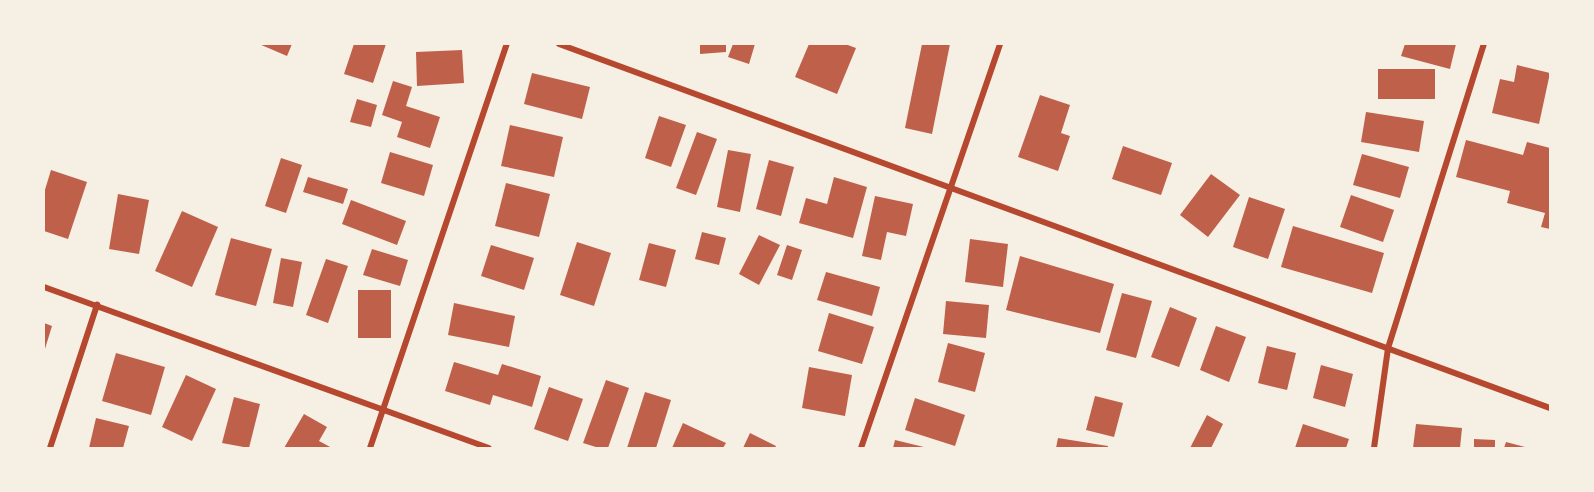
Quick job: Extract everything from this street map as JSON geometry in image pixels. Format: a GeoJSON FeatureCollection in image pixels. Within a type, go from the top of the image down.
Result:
{"type":"FeatureCollection","features":[{"type":"Feature","properties":{"kind":"street"},"geometry":{"type":"LineString","coordinates":[[370,448],[507,44]]}},
{"type":"Feature","properties":{"kind":"street"},"geometry":{"type":"LineString","coordinates":[[560,44],[1551,408]]}},
{"type":"Feature","properties":{"kind":"street"},"geometry":{"type":"LineString","coordinates":[[861,448],[1000,44]]}},
{"type":"Feature","properties":{"kind":"street"},"geometry":{"type":"LineString","coordinates":[[1374,448],[1388,348],[1484,44]]}},
{"type":"Feature","properties":{"kind":"street"},"geometry":{"type":"LineString","coordinates":[[44,287],[489,448]]}},
{"type":"Feature","properties":{"kind":"street"},"geometry":{"type":"LineString","coordinates":[[51,448],[98,305]]}},
{"type":"Feature","properties":{"kind":"building"},"geometry":{"type":"Polygon","coordinates":[[[259,44],[292,44],[287,56],[259,44]]]}},
{"type":"Feature","properties":{"kind":"building"},"geometry":{"type":"Polygon","coordinates":[[[354,44],[386,44],[373,83],[344,74],[354,44]]]}},
{"type":"Feature","properties":{"kind":"building"},"geometry":{"type":"Polygon","coordinates":[[[700,44],[726,44],[726,52],[700,54],[700,44]]]}},
{"type":"Feature","properties":{"kind":"building"},"geometry":{"type":"Polygon","coordinates":[[[733,44],[755,44],[749,64],[728,57],[733,44]]]}},
{"type":"Feature","properties":{"kind":"building"},"geometry":{"type":"Polygon","coordinates":[[[809,44],[845,44],[856,48],[837,94],[795,77],[809,44]]]}},
{"type":"Feature","properties":{"kind":"building"},"geometry":{"type":"Polygon","coordinates":[[[922,44],[950,44],[932,134],[905,128],[922,44]]]}},
{"type":"Feature","properties":{"kind":"building"},"geometry":{"type":"Polygon","coordinates":[[[1405,44],[1456,44],[1450,69],[1401,56],[1405,44]]]}},
{"type":"Feature","properties":{"kind":"building"},"geometry":{"type":"Polygon","coordinates":[[[462,50],[464,83],[417,86],[416,52],[462,50]]]}},
{"type":"Feature","properties":{"kind":"building"},"geometry":{"type":"Polygon","coordinates":[[[1517,65],[1550,73],[1539,124],[1492,113],[1500,79],[1514,82],[1517,65]]]}},
{"type":"Feature","properties":{"kind":"building"},"geometry":{"type":"Polygon","coordinates":[[[1378,69],[1435,69],[1435,99],[1378,99],[1378,69]]]}},
{"type":"Feature","properties":{"kind":"building"},"geometry":{"type":"Polygon","coordinates":[[[532,73],[590,87],[582,119],[524,104],[532,73]]]}},
{"type":"Feature","properties":{"kind":"building"},"geometry":{"type":"Polygon","coordinates":[[[393,81],[412,87],[406,106],[440,117],[430,148],[397,137],[402,122],[382,115],[393,81]]]}},
{"type":"Feature","properties":{"kind":"building"},"geometry":{"type":"Polygon","coordinates":[[[1040,95],[1070,105],[1061,133],[1070,136],[1058,171],[1018,157],[1040,95]]]}},
{"type":"Feature","properties":{"kind":"building"},"geometry":{"type":"Polygon","coordinates":[[[357,99],[377,105],[371,127],[350,122],[357,99]]]}},
{"type":"Feature","properties":{"kind":"building"},"geometry":{"type":"Polygon","coordinates":[[[1366,112],[1424,121],[1419,152],[1361,142],[1366,112]]]}},
{"type":"Feature","properties":{"kind":"building"},"geometry":{"type":"Polygon","coordinates":[[[659,116],[686,125],[671,167],[645,158],[659,116]]]}},
{"type":"Feature","properties":{"kind":"building"},"geometry":{"type":"Polygon","coordinates":[[[510,125],[563,137],[554,177],[501,166],[510,125]]]}},
{"type":"Feature","properties":{"kind":"building"},"geometry":{"type":"Polygon","coordinates":[[[697,132],[717,139],[696,195],[676,188],[697,132]]]}},
{"type":"Feature","properties":{"kind":"building"},"geometry":{"type":"Polygon","coordinates":[[[1466,140],[1523,155],[1527,142],[1550,148],[1550,229],[1541,227],[1545,213],[1507,203],[1510,191],[1456,177],[1466,140]]]}},
{"type":"Feature","properties":{"kind":"building"},"geometry":{"type":"Polygon","coordinates":[[[1123,146],[1172,163],[1161,195],[1112,179],[1123,146]]]}},
{"type":"Feature","properties":{"kind":"building"},"geometry":{"type":"Polygon","coordinates":[[[728,150],[751,154],[740,212],[717,207],[728,150]]]}},
{"type":"Feature","properties":{"kind":"building"},"geometry":{"type":"Polygon","coordinates":[[[390,152],[433,165],[424,196],[381,183],[390,152]]]}},
{"type":"Feature","properties":{"kind":"building"},"geometry":{"type":"Polygon","coordinates":[[[1362,154],[1409,167],[1400,198],[1353,185],[1362,154]]]}},
{"type":"Feature","properties":{"kind":"building"},"geometry":{"type":"Polygon","coordinates":[[[281,158],[302,165],[286,213],[265,206],[281,158]]]}},
{"type":"Feature","properties":{"kind":"building"},"geometry":{"type":"Polygon","coordinates":[[[769,160],[794,167],[781,216],[756,209],[769,160]]]}},
{"type":"Feature","properties":{"kind":"building"},"geometry":{"type":"Polygon","coordinates":[[[51,170],[87,182],[68,239],[44,231],[44,193],[51,170]]]}},
{"type":"Feature","properties":{"kind":"building"},"geometry":{"type":"Polygon","coordinates":[[[1211,174],[1240,195],[1208,237],[1180,215],[1211,174]]]}},
{"type":"Feature","properties":{"kind":"building"},"geometry":{"type":"Polygon","coordinates":[[[308,177],[348,189],[343,204],[303,192],[308,177]]]}},
{"type":"Feature","properties":{"kind":"building"},"geometry":{"type":"Polygon","coordinates":[[[834,177],[867,187],[853,238],[799,223],[806,198],[827,204],[834,177]]]}},
{"type":"Feature","properties":{"kind":"building"},"geometry":{"type":"Polygon","coordinates":[[[506,183],[550,194],[539,237],[495,226],[506,183]]]}},
{"type":"Feature","properties":{"kind":"building"},"geometry":{"type":"Polygon","coordinates":[[[118,194],[149,200],[139,254],[109,249],[118,194]]]}},
{"type":"Feature","properties":{"kind":"building"},"geometry":{"type":"Polygon","coordinates":[[[1351,195],[1394,210],[1383,242],[1340,227],[1351,195]]]}},
{"type":"Feature","properties":{"kind":"building"},"geometry":{"type":"Polygon","coordinates":[[[875,196],[913,204],[906,236],[887,232],[881,260],[862,256],[875,196]]]}},
{"type":"Feature","properties":{"kind":"building"},"geometry":{"type":"Polygon","coordinates":[[[1249,197],[1285,209],[1268,259],[1233,247],[1249,197]]]}},
{"type":"Feature","properties":{"kind":"building"},"geometry":{"type":"Polygon","coordinates":[[[351,200],[406,221],[397,245],[342,224],[351,200]]]}},
{"type":"Feature","properties":{"kind":"building"},"geometry":{"type":"Polygon","coordinates":[[[182,211],[218,227],[192,287],[155,271],[182,211]]]}},
{"type":"Feature","properties":{"kind":"building"},"geometry":{"type":"Polygon","coordinates":[[[1293,226],[1384,253],[1372,293],[1281,267],[1293,226]]]}},
{"type":"Feature","properties":{"kind":"building"},"geometry":{"type":"Polygon","coordinates":[[[702,232],[726,238],[719,265],[695,259],[702,232]]]}},
{"type":"Feature","properties":{"kind":"building"},"geometry":{"type":"Polygon","coordinates":[[[759,235],[780,245],[759,285],[739,274],[759,235]]]}},
{"type":"Feature","properties":{"kind":"building"},"geometry":{"type":"Polygon","coordinates":[[[231,238],[272,249],[256,306],[215,295],[231,238]]]}},
{"type":"Feature","properties":{"kind":"building"},"geometry":{"type":"Polygon","coordinates":[[[970,239],[1008,244],[1003,287],[965,282],[970,239]]]}},
{"type":"Feature","properties":{"kind":"building"},"geometry":{"type":"Polygon","coordinates":[[[577,242],[611,253],[594,306],[560,295],[577,242]]]}},
{"type":"Feature","properties":{"kind":"building"},"geometry":{"type":"Polygon","coordinates":[[[649,243],[676,250],[666,287],[639,280],[649,243]]]}},
{"type":"Feature","properties":{"kind":"building"},"geometry":{"type":"Polygon","coordinates":[[[491,245],[534,258],[524,290],[481,276],[491,245]]]}},
{"type":"Feature","properties":{"kind":"building"},"geometry":{"type":"Polygon","coordinates":[[[787,245],[802,250],[792,280],[777,275],[787,245]]]}},
{"type":"Feature","properties":{"kind":"building"},"geometry":{"type":"Polygon","coordinates":[[[372,249],[408,260],[400,286],[363,275],[372,249]]]}},
{"type":"Feature","properties":{"kind":"building"},"geometry":{"type":"Polygon","coordinates":[[[1020,256],[1114,284],[1100,333],[1006,310],[1020,256]]]}},
{"type":"Feature","properties":{"kind":"building"},"geometry":{"type":"Polygon","coordinates":[[[281,258],[302,262],[293,307],[273,303],[281,258]]]}},
{"type":"Feature","properties":{"kind":"building"},"geometry":{"type":"Polygon","coordinates":[[[326,259],[348,266],[328,323],[306,315],[326,259]]]}},
{"type":"Feature","properties":{"kind":"building"},"geometry":{"type":"Polygon","coordinates":[[[826,272],[880,287],[872,316],[817,300],[826,272]]]}},
{"type":"Feature","properties":{"kind":"building"},"geometry":{"type":"Polygon","coordinates":[[[358,290],[391,290],[391,338],[358,338],[358,290]]]}},
{"type":"Feature","properties":{"kind":"building"},"geometry":{"type":"Polygon","coordinates":[[[1122,293],[1152,301],[1136,358],[1106,350],[1122,293]]]}},
{"type":"Feature","properties":{"kind":"building"},"geometry":{"type":"Polygon","coordinates":[[[946,301],[989,305],[986,338],[943,334],[946,301]]]}},
{"type":"Feature","properties":{"kind":"building"},"geometry":{"type":"Polygon","coordinates":[[[454,303],[515,316],[509,347],[448,335],[454,303]]]}},
{"type":"Feature","properties":{"kind":"building"},"geometry":{"type":"Polygon","coordinates":[[[1170,307],[1197,318],[1179,367],[1151,357],[1170,307]]]}},
{"type":"Feature","properties":{"kind":"building"},"geometry":{"type":"Polygon","coordinates":[[[829,313],[874,327],[862,364],[818,351],[829,313]]]}},
{"type":"Feature","properties":{"kind":"building"},"geometry":{"type":"Polygon","coordinates":[[[44,323],[52,326],[44,352],[44,323]]]}},
{"type":"Feature","properties":{"kind":"building"},"geometry":{"type":"Polygon","coordinates":[[[1216,326],[1246,337],[1229,382],[1200,370],[1216,326]]]}},
{"type":"Feature","properties":{"kind":"building"},"geometry":{"type":"Polygon","coordinates":[[[948,343],[985,353],[975,392],[938,382],[948,343]]]}},
{"type":"Feature","properties":{"kind":"building"},"geometry":{"type":"Polygon","coordinates":[[[1267,346],[1296,353],[1287,390],[1258,383],[1267,346]]]}},
{"type":"Feature","properties":{"kind":"building"},"geometry":{"type":"Polygon","coordinates":[[[116,353],[165,367],[151,415],[102,401],[116,353]]]}},
{"type":"Feature","properties":{"kind":"building"},"geometry":{"type":"Polygon","coordinates":[[[454,362],[498,375],[502,364],[541,376],[532,407],[493,395],[490,405],[445,391],[454,362]]]}},
{"type":"Feature","properties":{"kind":"building"},"geometry":{"type":"Polygon","coordinates":[[[1321,365],[1353,374],[1345,407],[1313,398],[1321,365]]]}},
{"type":"Feature","properties":{"kind":"building"},"geometry":{"type":"Polygon","coordinates":[[[809,367],[852,375],[845,416],[802,408],[809,367]]]}},
{"type":"Feature","properties":{"kind":"building"},"geometry":{"type":"Polygon","coordinates":[[[186,375],[216,389],[192,441],[162,427],[186,375]]]}},
{"type":"Feature","properties":{"kind":"building"},"geometry":{"type":"Polygon","coordinates":[[[606,380],[629,388],[608,448],[599,448],[583,443],[606,380]]]}},
{"type":"Feature","properties":{"kind":"building"},"geometry":{"type":"Polygon","coordinates":[[[549,387],[583,399],[568,441],[534,429],[549,387]]]}},
{"type":"Feature","properties":{"kind":"building"},"geometry":{"type":"Polygon","coordinates":[[[645,392],[671,400],[656,448],[627,448],[645,392]]]}},
{"type":"Feature","properties":{"kind":"building"},"geometry":{"type":"Polygon","coordinates":[[[1095,396],[1123,403],[1114,437],[1086,430],[1095,396]]]}},
{"type":"Feature","properties":{"kind":"building"},"geometry":{"type":"Polygon","coordinates":[[[234,397],[260,404],[249,448],[222,443],[234,397]]]}},
{"type":"Feature","properties":{"kind":"building"},"geometry":{"type":"Polygon","coordinates":[[[915,398],[965,415],[955,446],[905,430],[915,398]]]}},
{"type":"Feature","properties":{"kind":"building"},"geometry":{"type":"Polygon","coordinates":[[[304,414],[327,427],[319,441],[332,448],[284,448],[304,414]]]}},
{"type":"Feature","properties":{"kind":"building"},"geometry":{"type":"Polygon","coordinates":[[[1207,415],[1223,424],[1211,448],[1190,448],[1207,415]]]}},
{"type":"Feature","properties":{"kind":"building"},"geometry":{"type":"Polygon","coordinates":[[[96,418],[129,426],[123,448],[89,448],[96,418]]]}},
{"type":"Feature","properties":{"kind":"building"},"geometry":{"type":"Polygon","coordinates":[[[683,423],[726,443],[723,448],[672,448],[683,423]]]}},
{"type":"Feature","properties":{"kind":"building"},"geometry":{"type":"Polygon","coordinates":[[[1303,424],[1349,439],[1346,448],[1295,448],[1303,424]]]}},
{"type":"Feature","properties":{"kind":"building"},"geometry":{"type":"Polygon","coordinates":[[[1416,424],[1462,428],[1460,448],[1413,448],[1416,424]]]}},
{"type":"Feature","properties":{"kind":"building"},"geometry":{"type":"Polygon","coordinates":[[[750,433],[776,446],[775,448],[743,448],[750,433]]]}},
{"type":"Feature","properties":{"kind":"building"},"geometry":{"type":"Polygon","coordinates":[[[1058,438],[1108,446],[1108,448],[1056,448],[1058,438]]]}},
{"type":"Feature","properties":{"kind":"building"},"geometry":{"type":"Polygon","coordinates":[[[1474,439],[1495,440],[1495,448],[1474,448],[1474,439]]]}},
{"type":"Feature","properties":{"kind":"building"},"geometry":{"type":"Polygon","coordinates":[[[895,440],[928,448],[893,448],[895,440]]]}},
{"type":"Feature","properties":{"kind":"building"},"geometry":{"type":"Polygon","coordinates":[[[1506,442],[1529,448],[1504,448],[1506,442]]]}}]}
